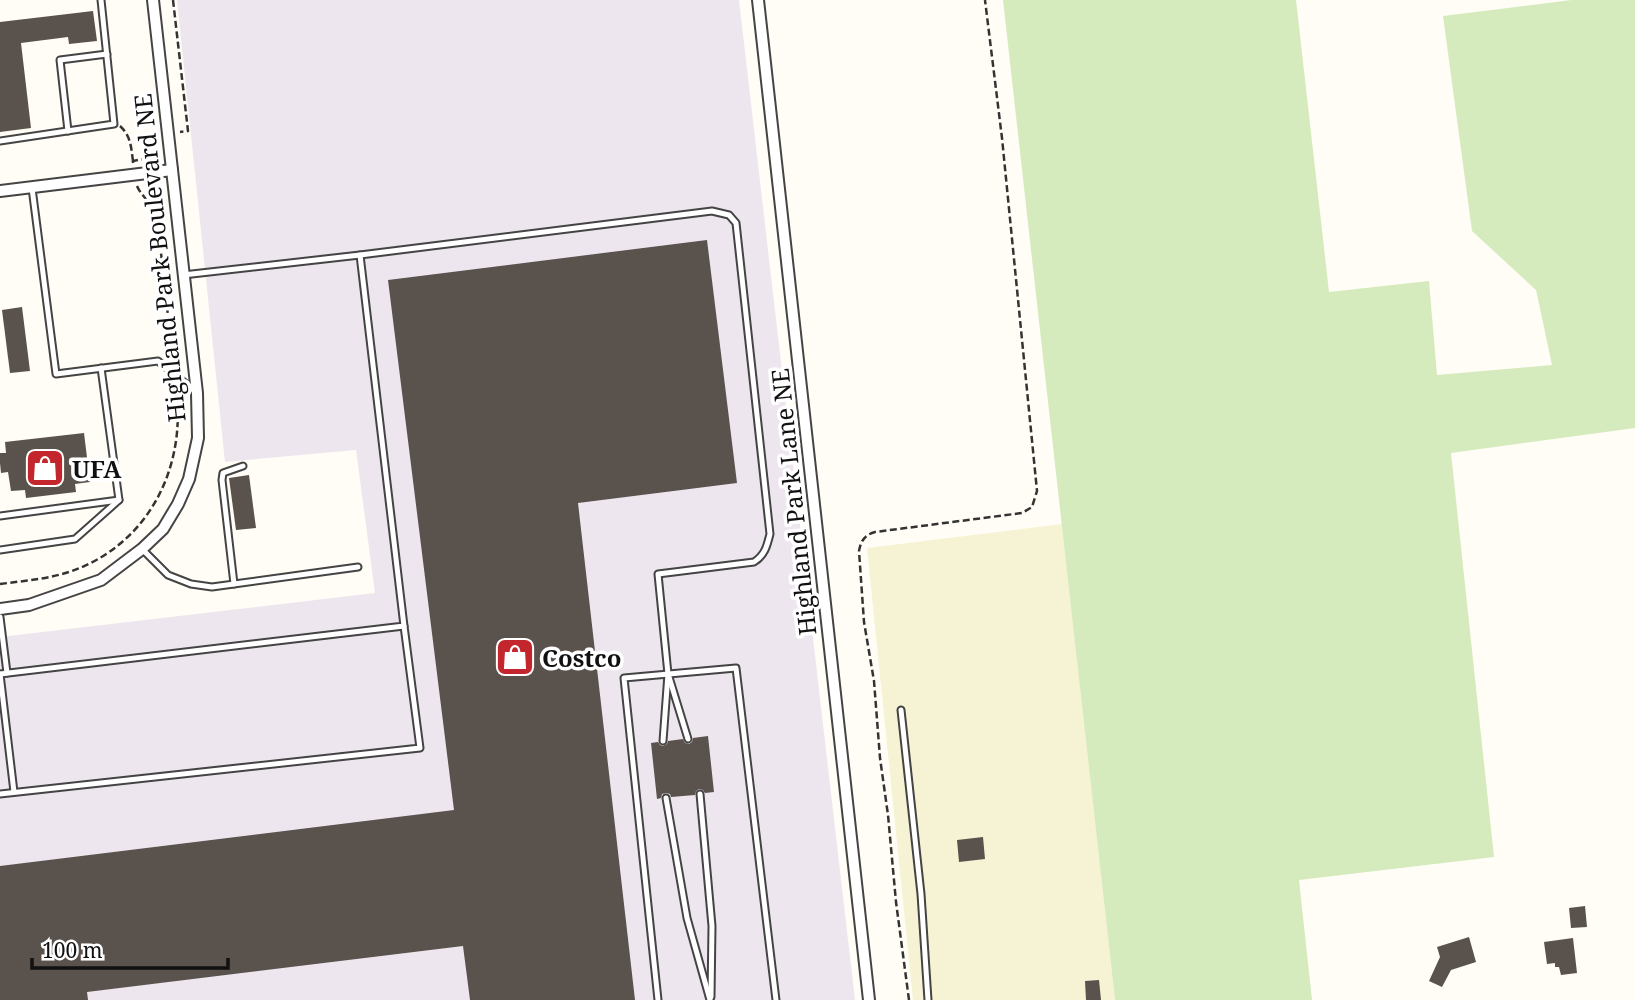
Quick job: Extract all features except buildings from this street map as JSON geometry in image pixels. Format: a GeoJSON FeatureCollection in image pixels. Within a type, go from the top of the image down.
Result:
{"type":"FeatureCollection","features":[{"type":"Feature","properties":{"kind":"street","name":"Highland Park Boulevard NE"},"geometry":{"type":"LineString","coordinates":[[0,609],[29,605],[101,580],[142,549],[163,529],[189,480],[198,438],[197,393],[153,0]]}},
{"type":"Feature","properties":{"kind":"street","name":"Highland Park Lane NE"},"geometry":{"type":"LineString","coordinates":[[758,0],[869,1000]]}},
{"type":"Feature","properties":{"kind":"street"},"geometry":{"type":"LineString","coordinates":[[0,191],[172,170]]}},
{"type":"Feature","properties":{"kind":"lane"},"geometry":{"type":"LineString","coordinates":[[0,141],[114,124],[101,0]]}},
{"type":"Feature","properties":{"kind":"lane"},"geometry":{"type":"LineString","coordinates":[[68,131],[60,60],[107,54]]}},
{"type":"Feature","properties":{"kind":"lane"},"geometry":{"type":"LineString","coordinates":[[32,188],[56,374],[158,361],[197,393]]}},
{"type":"Feature","properties":{"kind":"lane"},"geometry":{"type":"LineString","coordinates":[[183,275],[712,211],[729,215],[736,223],[770,534],[762,557],[754,562],[658,574],[668,674],[663,741]]}},
{"type":"Feature","properties":{"kind":"lane"},"geometry":{"type":"LineString","coordinates":[[0,794],[420,748],[360,255]]}},
{"type":"Feature","properties":{"kind":"lane"},"geometry":{"type":"LineString","coordinates":[[101,368],[119,500]]}},
{"type":"Feature","properties":{"kind":"lane"},"geometry":{"type":"LineString","coordinates":[[234,584],[222,480],[223,473],[243,466]]}},
{"type":"Feature","properties":{"kind":"lane"},"geometry":{"type":"LineString","coordinates":[[0,516],[119,500]]}},
{"type":"Feature","properties":{"kind":"lane"},"geometry":{"type":"LineString","coordinates":[[0,550],[75,539],[119,500]]}},
{"type":"Feature","properties":{"kind":"lane"},"geometry":{"type":"LineString","coordinates":[[142,549],[168,575],[191,584],[212,587],[358,567]]}},
{"type":"Feature","properties":{"kind":"lane"},"geometry":{"type":"LineString","coordinates":[[0,617],[2,674],[14,792]]}},
{"type":"Feature","properties":{"kind":"lane"},"geometry":{"type":"LineString","coordinates":[[2,674],[404,626]]}},
{"type":"Feature","properties":{"kind":"lane"},"geometry":{"type":"LineString","coordinates":[[658,1000],[624,678],[736,668],[776,1000]]}},
{"type":"Feature","properties":{"kind":"lane"},"geometry":{"type":"LineString","coordinates":[[668,674],[688,739]]}},
{"type":"Feature","properties":{"kind":"lane"},"geometry":{"type":"LineString","coordinates":[[901,710],[921,894],[928,1000]]}},
{"type":"Feature","properties":{"kind":"lane"},"geometry":{"type":"LineString","coordinates":[[700,794],[712,926],[711,1000]]}},
{"type":"Feature","properties":{"kind":"lane"},"geometry":{"type":"LineString","coordinates":[[666,798],[687,919],[711,1000]]}},
{"type":"Feature","properties":{"kind":"path"},"geometry":{"type":"LineString","coordinates":[[173,0],[188,131],[182,132]]}},
{"type":"Feature","properties":{"kind":"path"},"geometry":{"type":"LineString","coordinates":[[909,1000],[880,758],[874,681],[864,622],[860,545],[868,534],[875,531],[1022,513],[1032,507],[1037,491],[1002,138],[985,0]]}},
{"type":"Feature","properties":{"kind":"path"},"geometry":{"type":"LineString","coordinates":[[114,124],[127,132],[133,163],[149,158],[147,136],[161,134]]}},
{"type":"Feature","properties":{"kind":"path"},"geometry":{"type":"LineString","coordinates":[[138,191],[151,206],[158,226],[173,365]]}},
{"type":"Feature","properties":{"kind":"shaded area"},"geometry":{"type":"Polygon","coordinates":[[[177,0],[739,0],[855,1000],[0,1000],[0,637],[375,593],[356,450],[225,462],[177,0]]]}},
{"type":"Feature","properties":{"kind":"shaded area"},"geometry":{"type":"Polygon","coordinates":[[[1062,524],[1115,1000],[913,1000],[867,548],[1062,524]]]}},
{"type":"Feature","properties":{"kind":"green space"},"geometry":{"type":"Polygon","coordinates":[[[1003,0],[1296,0],[1329,292],[1429,281],[1437,375],[1552,365],[1536,290],[1472,231],[1443,16],[1571,0],[1635,0],[1635,428],[1451,453],[1494,857],[1299,880],[1312,1000],[1115,1000],[1003,0]]]}},
{"type":"Feature","properties":{"kind":"place","name":"UFA"},"geometry":{"type":"Point","coordinates":[45,468]}},
{"type":"Feature","properties":{"kind":"place","name":"Costco"},"geometry":{"type":"Point","coordinates":[515,657]}}]}
